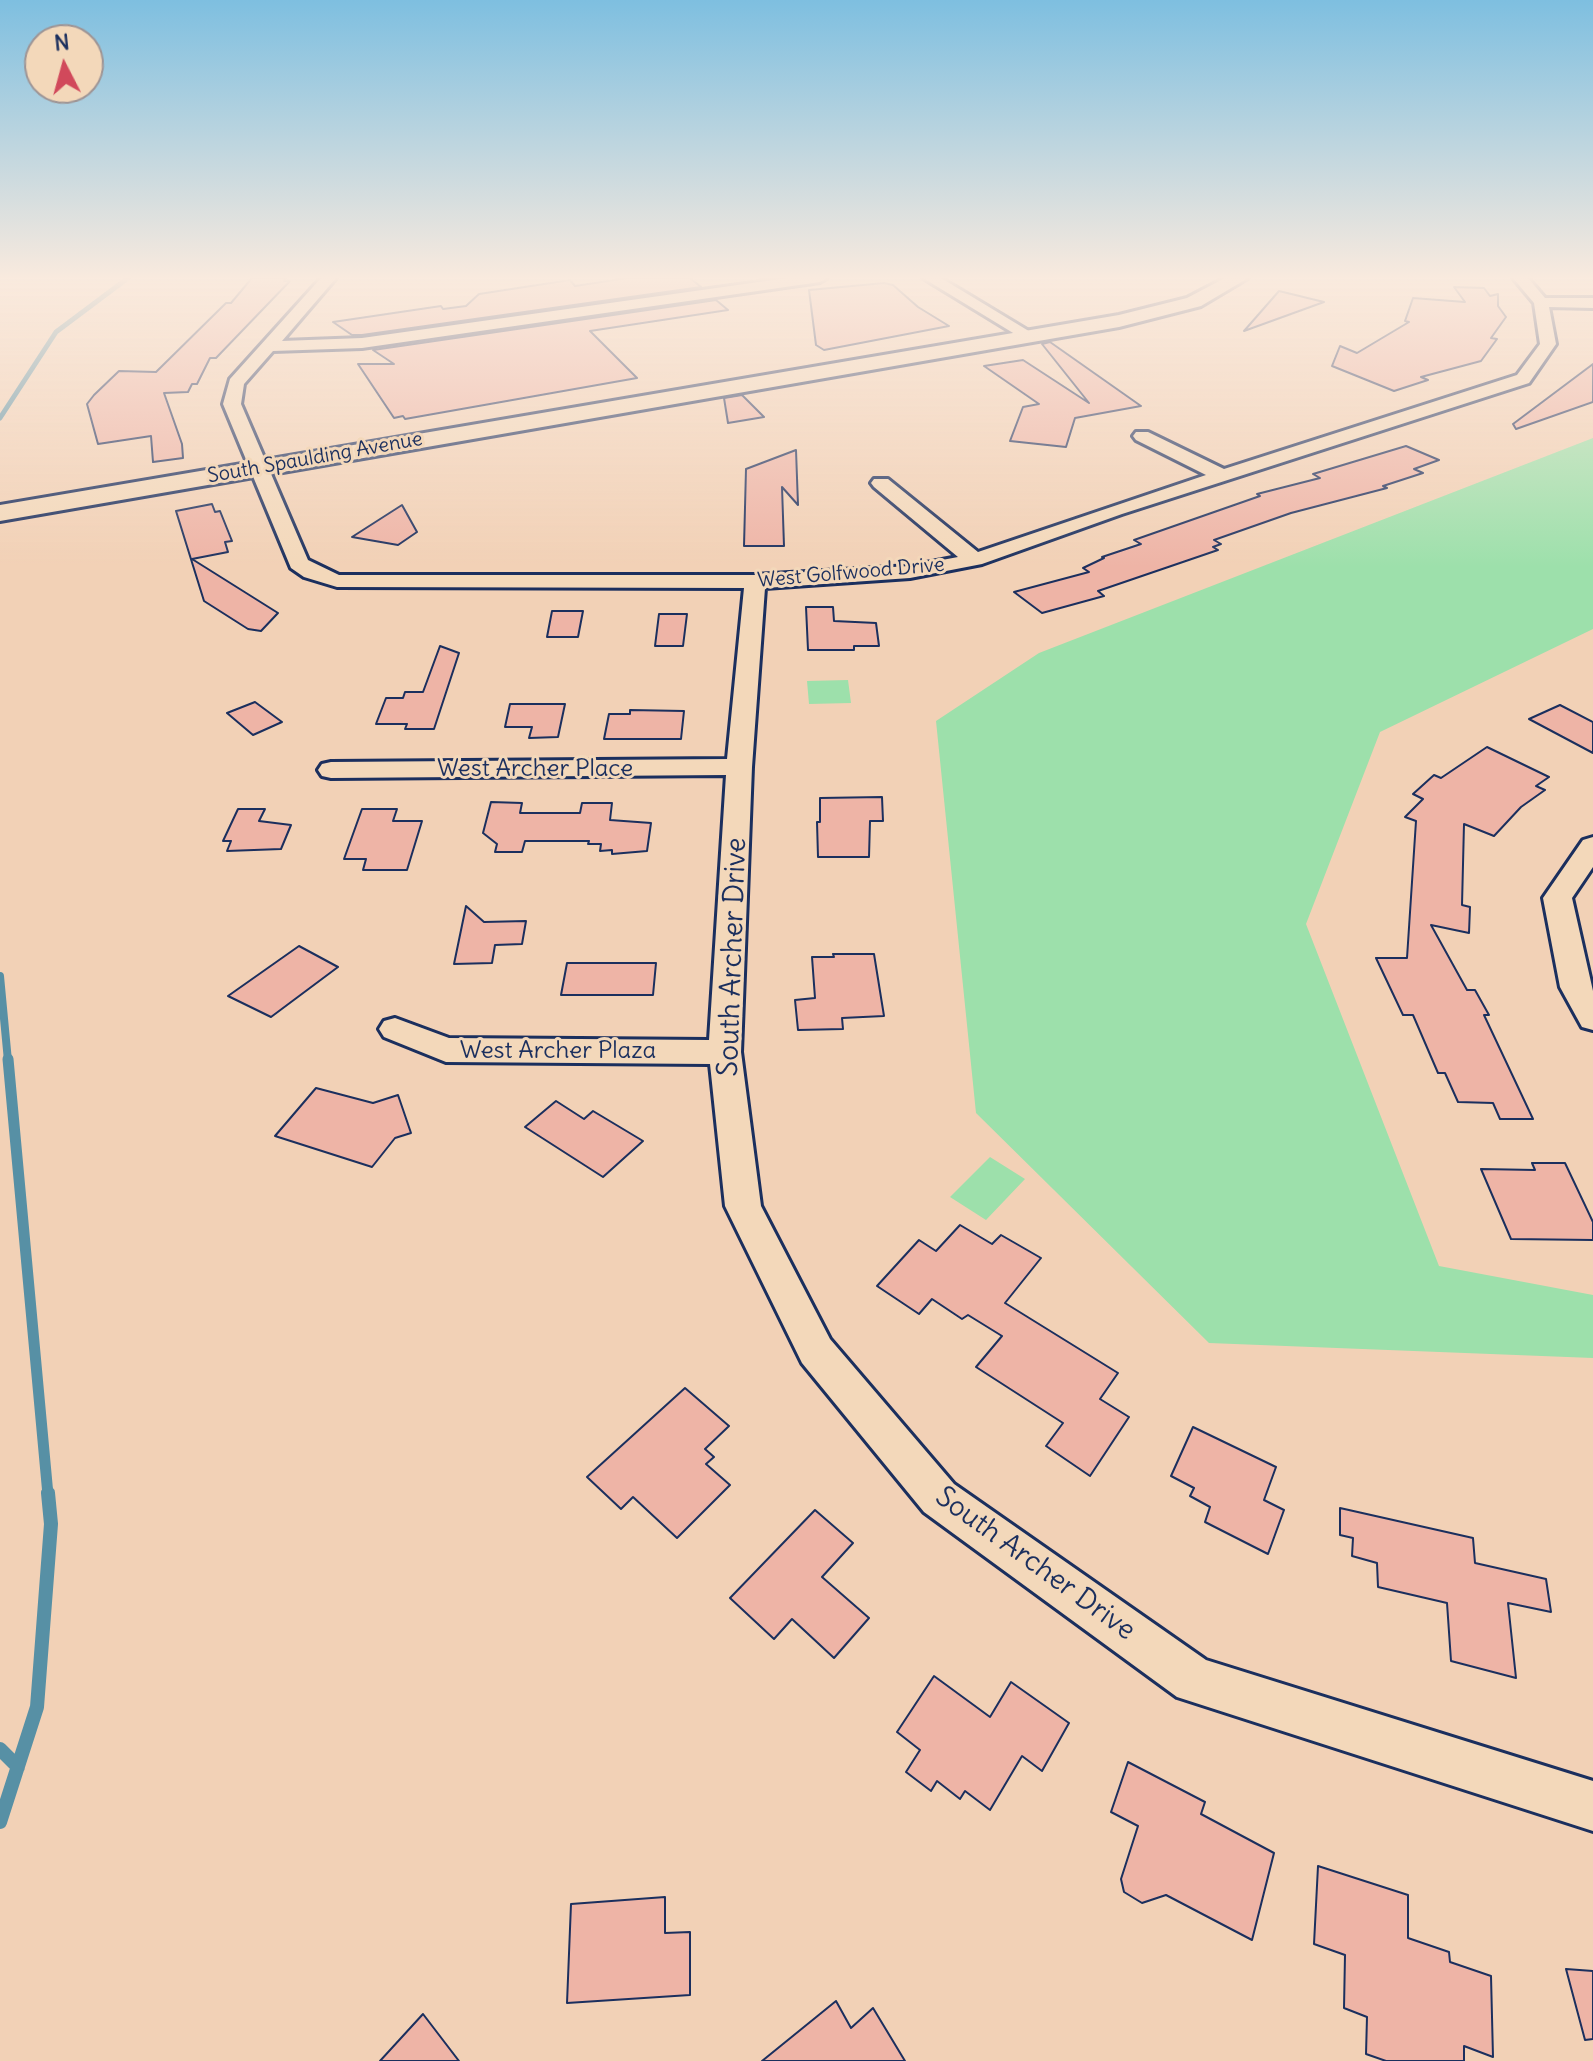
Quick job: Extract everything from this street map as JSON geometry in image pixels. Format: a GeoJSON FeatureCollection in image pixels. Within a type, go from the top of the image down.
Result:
{"type":"FeatureCollection","features":[{"type":"Feature","properties":{"kind":"street","name":"West Golfwood Drive"},"geometry":{"type":"LineString","coordinates":[[243,374],[236,383],[232,404],[299,563],[312,572],[337,581],[755,582],[910,572],[975,560],[1115,510],[1523,379],[1526,374]]}},
{"type":"Feature","properties":{"kind":"street","name":"South Spaulding Avenue"},"geometry":{"type":"LineString","coordinates":[[0,513],[806,374]]}},
{"type":"Feature","properties":{"kind":"street"},"geometry":{"type":"LineString","coordinates":[[1142,436],[1224,476]]}},
{"type":"Feature","properties":{"kind":"street"},"geometry":{"type":"LineString","coordinates":[[881,483],[975,560]]}},
{"type":"Feature","properties":{"kind":"street","name":"South Archer Drive"},"geometry":{"type":"LineString","coordinates":[[755,582],[739,767],[725,1052],[743,1206],[816,1351],[939,1498],[1194,1680],[1593,1806]]}},
{"type":"Feature","properties":{"kind":"street","name":"West Archer Place"},"geometry":{"type":"LineString","coordinates":[[331,770],[739,767]]}},
{"type":"Feature","properties":{"kind":"street"},"geometry":{"type":"LineString","coordinates":[[1593,846],[1557,898],[1575,987],[1593,1019]]}},
{"type":"Feature","properties":{"kind":"street","name":"West Archer Plaza"},"geometry":{"type":"LineString","coordinates":[[395,1029],[446,1050],[725,1052]]}},
{"type":"Feature","properties":{"kind":"green space"},"geometry":{"type":"Polygon","coordinates":[[[1593,438],[1593,629],[1380,732],[1306,924],[1439,1266],[1593,1295],[1593,1358],[1209,1343],[976,1113],[936,721],[1039,653],[1593,438]]]}},
{"type":"Feature","properties":{"kind":"green space"},"geometry":{"type":"Polygon","coordinates":[[[848,680],[851,703],[809,704],[807,681],[848,680]]]}},
{"type":"Feature","properties":{"kind":"green space"},"geometry":{"type":"Polygon","coordinates":[[[990,1157],[1025,1179],[986,1220],[950,1197],[990,1157]]]}},
{"type":"Feature","properties":{"kind":"building"},"geometry":{"type":"Polygon","coordinates":[[[116,374],[202,374],[188,392],[164,393],[182,444],[183,458],[153,462],[151,436],[98,444],[87,404],[116,374]]]}},
{"type":"Feature","properties":{"kind":"building"},"geometry":{"type":"Polygon","coordinates":[[[365,374],[633,374],[637,378],[405,419],[403,416],[394,418],[365,374]]]}},
{"type":"Feature","properties":{"kind":"building"},"geometry":{"type":"Polygon","coordinates":[[[996,374],[1045,374],[1089,403],[1066,374],[1096,374],[1141,406],[1075,418],[1066,447],[1010,441],[1023,407],[1039,404],[996,374]]]}},
{"type":"Feature","properties":{"kind":"building"},"geometry":{"type":"Polygon","coordinates":[[[1352,374],[1432,374],[1421,377],[1428,380],[1394,391],[1352,374]]]}},
{"type":"Feature","properties":{"kind":"building"},"geometry":{"type":"Polygon","coordinates":[[[1579,374],[1593,374],[1593,402],[1516,429],[1513,424],[1579,374]]]}},
{"type":"Feature","properties":{"kind":"building"},"geometry":{"type":"Polygon","coordinates":[[[742,395],[764,417],[728,423],[724,398],[742,395]]]}},
{"type":"Feature","properties":{"kind":"building"},"geometry":{"type":"Polygon","coordinates":[[[1406,446],[1439,460],[1414,469],[1423,473],[1383,486],[1387,488],[1291,513],[1214,540],[1221,544],[1213,547],[1218,550],[1098,591],[1104,596],[1042,613],[1014,592],[1089,572],[1083,568],[1102,557],[1141,544],[1134,540],[1260,496],[1257,494],[1320,478],[1313,474],[1406,446]]]}},
{"type":"Feature","properties":{"kind":"building"},"geometry":{"type":"Polygon","coordinates":[[[796,450],[798,505],[782,487],[784,546],[744,546],[746,469],[796,450]]]}},
{"type":"Feature","properties":{"kind":"building"},"geometry":{"type":"Polygon","coordinates":[[[212,504],[215,512],[220,511],[232,541],[225,542],[228,552],[192,559],[278,613],[261,631],[248,629],[204,601],[176,511],[212,504]]]}},
{"type":"Feature","properties":{"kind":"building"},"geometry":{"type":"Polygon","coordinates":[[[402,505],[417,532],[398,545],[352,537],[402,505]]]}},
{"type":"Feature","properties":{"kind":"building"},"geometry":{"type":"Polygon","coordinates":[[[806,607],[833,607],[834,621],[876,623],[879,646],[854,646],[854,650],[808,650],[806,607]]]}},
{"type":"Feature","properties":{"kind":"building"},"geometry":{"type":"Polygon","coordinates":[[[552,611],[583,611],[578,637],[547,637],[552,611]]]}},
{"type":"Feature","properties":{"kind":"building"},"geometry":{"type":"Polygon","coordinates":[[[659,614],[687,614],[683,646],[655,646],[659,614]]]}},
{"type":"Feature","properties":{"kind":"building"},"geometry":{"type":"Polygon","coordinates":[[[440,646],[459,653],[434,729],[405,729],[407,724],[376,724],[386,698],[403,698],[405,692],[423,692],[440,646]]]}},
{"type":"Feature","properties":{"kind":"building"},"geometry":{"type":"Polygon","coordinates":[[[255,702],[282,722],[253,735],[227,713],[255,702]]]}},
{"type":"Feature","properties":{"kind":"building"},"geometry":{"type":"Polygon","coordinates":[[[510,704],[565,704],[558,737],[529,738],[532,727],[505,727],[510,704]]]}},
{"type":"Feature","properties":{"kind":"building"},"geometry":{"type":"Polygon","coordinates":[[[1560,705],[1593,722],[1593,753],[1529,719],[1560,705]]]}},
{"type":"Feature","properties":{"kind":"building"},"geometry":{"type":"Polygon","coordinates":[[[630,710],[684,711],[681,739],[604,739],[609,714],[630,714],[630,710]]]}},
{"type":"Feature","properties":{"kind":"building"},"geometry":{"type":"Polygon","coordinates":[[[1487,747],[1549,777],[1536,786],[1545,790],[1521,807],[1494,836],[1464,824],[1462,905],[1470,907],[1469,933],[1431,925],[1467,990],[1475,990],[1489,1015],[1484,1015],[1533,1119],[1500,1119],[1493,1103],[1458,1102],[1445,1073],[1438,1073],[1413,1015],[1403,1015],[1376,958],[1407,958],[1416,821],[1405,817],[1423,799],[1413,794],[1434,775],[1441,778],[1487,747]]]}},
{"type":"Feature","properties":{"kind":"building"},"geometry":{"type":"Polygon","coordinates":[[[882,797],[883,821],[870,821],[869,857],[818,857],[820,798],[882,797]]]}},
{"type":"Feature","properties":{"kind":"building"},"geometry":{"type":"Polygon","coordinates":[[[491,802],[522,803],[520,813],[580,813],[582,803],[612,803],[610,820],[651,823],[647,851],[612,854],[612,850],[600,851],[601,844],[588,844],[589,841],[525,841],[522,852],[495,852],[497,844],[483,833],[491,802]]]}},
{"type":"Feature","properties":{"kind":"building"},"geometry":{"type":"Polygon","coordinates":[[[238,809],[265,809],[259,821],[291,825],[281,849],[227,851],[231,841],[223,841],[238,809]]]}},
{"type":"Feature","properties":{"kind":"building"},"geometry":{"type":"Polygon","coordinates":[[[362,809],[397,809],[393,821],[422,821],[407,870],[363,870],[366,859],[344,859],[362,809]]]}},
{"type":"Feature","properties":{"kind":"building"},"geometry":{"type":"Polygon","coordinates":[[[466,906],[484,922],[526,921],[522,944],[495,945],[492,963],[454,964],[466,906]]]}},
{"type":"Feature","properties":{"kind":"building"},"geometry":{"type":"Polygon","coordinates":[[[299,946],[338,967],[271,1017],[228,996],[299,946]]]}},
{"type":"Feature","properties":{"kind":"building"},"geometry":{"type":"Polygon","coordinates":[[[833,954],[874,954],[884,1016],[842,1018],[843,1029],[798,1030],[795,1000],[815,998],[812,957],[834,957],[833,954]]]}},
{"type":"Feature","properties":{"kind":"building"},"geometry":{"type":"Polygon","coordinates":[[[567,963],[656,963],[653,995],[561,995],[567,963]]]}},
{"type":"Feature","properties":{"kind":"building"},"geometry":{"type":"Polygon","coordinates":[[[316,1088],[373,1103],[398,1095],[411,1133],[395,1138],[372,1167],[275,1136],[316,1088]]]}},
{"type":"Feature","properties":{"kind":"building"},"geometry":{"type":"Polygon","coordinates":[[[556,1101],[584,1119],[593,1111],[643,1141],[603,1177],[525,1127],[556,1101]]]}},
{"type":"Feature","properties":{"kind":"building"},"geometry":{"type":"Polygon","coordinates":[[[1532,1163],[1565,1163],[1593,1222],[1593,1240],[1511,1239],[1481,1169],[1535,1170],[1532,1163]]]}},
{"type":"Feature","properties":{"kind":"building"},"geometry":{"type":"Polygon","coordinates":[[[960,1225],[992,1244],[1001,1235],[1041,1258],[1005,1303],[1118,1373],[1100,1399],[1129,1417],[1090,1476],[1046,1446],[1063,1423],[976,1367],[1002,1336],[968,1315],[962,1319],[932,1299],[919,1314],[877,1286],[919,1240],[936,1251],[960,1225]]]}},
{"type":"Feature","properties":{"kind":"building"},"geometry":{"type":"Polygon","coordinates":[[[685,1388],[729,1426],[705,1449],[714,1457],[706,1464],[730,1485],[677,1538],[633,1497],[621,1509],[587,1477],[685,1388]]]}},
{"type":"Feature","properties":{"kind":"building"},"geometry":{"type":"Polygon","coordinates":[[[1193,1427],[1276,1467],[1264,1500],[1284,1510],[1268,1554],[1205,1522],[1210,1507],[1190,1496],[1194,1488],[1171,1476],[1193,1427]]]}},
{"type":"Feature","properties":{"kind":"building"},"geometry":{"type":"Polygon","coordinates":[[[1340,1508],[1473,1538],[1475,1563],[1546,1579],[1551,1612],[1508,1603],[1516,1678],[1451,1661],[1447,1603],[1378,1587],[1377,1563],[1352,1556],[1353,1538],[1340,1535],[1340,1508]]]}},
{"type":"Feature","properties":{"kind":"building"},"geometry":{"type":"Polygon","coordinates":[[[815,1510],[853,1543],[822,1577],[869,1618],[834,1658],[792,1619],[774,1639],[730,1598],[815,1510]]]}},
{"type":"Feature","properties":{"kind":"building"},"geometry":{"type":"Polygon","coordinates":[[[934,1676],[990,1717],[1011,1682],[1069,1723],[1042,1771],[1022,1756],[990,1810],[965,1791],[960,1799],[937,1781],[931,1791],[906,1772],[920,1750],[897,1732],[934,1676]]]}},
{"type":"Feature","properties":{"kind":"building"},"geometry":{"type":"Polygon","coordinates":[[[1128,1762],[1205,1802],[1201,1814],[1274,1853],[1252,1940],[1166,1895],[1142,1903],[1124,1892],[1121,1879],[1138,1826],[1111,1812],[1128,1762]]]}},
{"type":"Feature","properties":{"kind":"building"},"geometry":{"type":"Polygon","coordinates":[[[1318,1866],[1408,1895],[1408,1938],[1449,1952],[1450,1962],[1491,1976],[1493,2057],[1464,2046],[1464,2061],[1386,2061],[1366,2054],[1367,2017],[1344,2008],[1345,1955],[1314,1944],[1318,1866]]]}},
{"type":"Feature","properties":{"kind":"building"},"geometry":{"type":"Polygon","coordinates":[[[665,1897],[665,1933],[690,1932],[690,1995],[567,2003],[571,1904],[665,1897]]]}},
{"type":"Feature","properties":{"kind":"building"},"geometry":{"type":"Polygon","coordinates":[[[1566,1969],[1593,1971],[1593,2039],[1585,2040],[1566,1969]]]}},
{"type":"Feature","properties":{"kind":"building"},"geometry":{"type":"Polygon","coordinates":[[[836,2001],[851,2028],[873,2008],[905,2061],[762,2061],[836,2001]]]}},
{"type":"Feature","properties":{"kind":"building"},"geometry":{"type":"Polygon","coordinates":[[[423,2014],[459,2061],[380,2061],[423,2014]]]}},
{"type":"Feature","properties":{"kind":"waterway"},"geometry":{"type":"LineString","coordinates":[[0,418],[29,374]]}},
{"type":"Feature","properties":{"kind":"waterway"},"geometry":{"type":"LineString","coordinates":[[0,976],[8,1061]]}},
{"type":"Feature","properties":{"kind":"waterway"},"geometry":{"type":"LineString","coordinates":[[8,1059],[48,1495]]}},
{"type":"Feature","properties":{"kind":"waterway"},"geometry":{"type":"LineString","coordinates":[[18,1767],[37,1707],[51,1524],[48,1493]]}},
{"type":"Feature","properties":{"kind":"waterway"},"geometry":{"type":"LineString","coordinates":[[0,1749],[18,1767]]}},
{"type":"Feature","properties":{"kind":"waterway"},"geometry":{"type":"LineString","coordinates":[[0,1822],[18,1767]]}}]}
